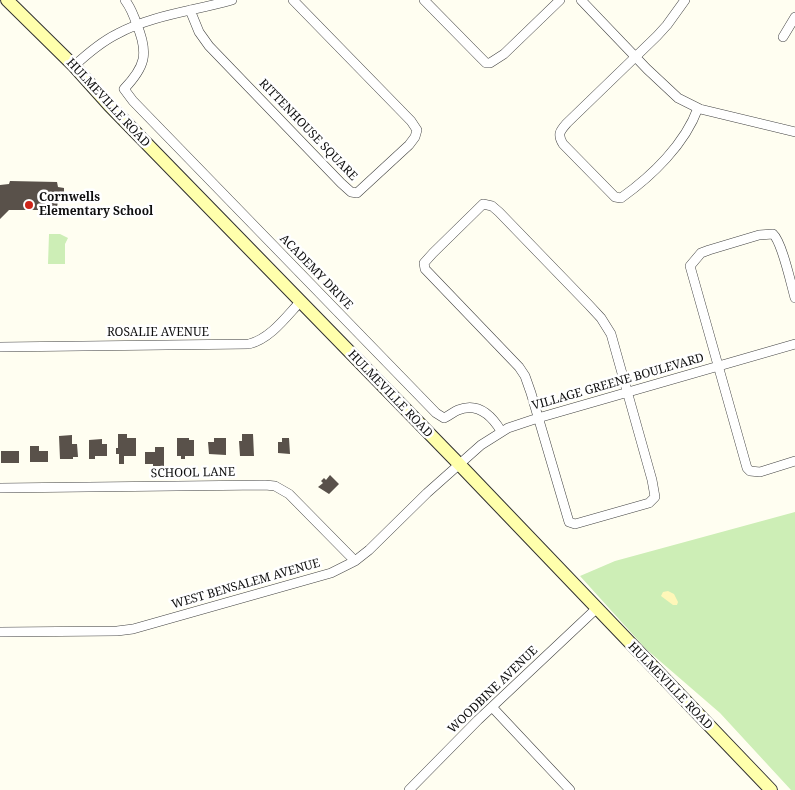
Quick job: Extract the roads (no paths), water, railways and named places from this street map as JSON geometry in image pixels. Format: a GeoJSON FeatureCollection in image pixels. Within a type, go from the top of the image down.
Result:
{"type":"FeatureCollection","features":[{"type":"Feature","properties":{"kind":"main road","name":"HULMEVILLE ROAD"},"geometry":{"type":"LineString","coordinates":[[7,0],[74,66],[121,118],[459,464],[771,790]]}},
{"type":"Feature","properties":{"kind":"street"},"geometry":{"type":"LineString","coordinates":[[125,0],[131,9],[137,25]]}},
{"type":"Feature","properties":{"kind":"street"},"geometry":{"type":"LineString","coordinates":[[74,66],[109,38],[137,25],[232,0]]}},
{"type":"Feature","properties":{"kind":"street","name":"RITTENHOUSE SQUARE"},"geometry":{"type":"LineString","coordinates":[[190,10],[199,32],[209,46],[341,183],[351,192],[357,193],[409,145],[415,137],[417,130],[411,121],[293,0]]}},
{"type":"Feature","properties":{"kind":"street"},"geometry":{"type":"LineString","coordinates":[[424,0],[486,63],[490,63],[504,54],[560,0]]}},
{"type":"Feature","properties":{"kind":"street"},"geometry":{"type":"LineString","coordinates":[[581,0],[635,57],[678,98],[698,108],[795,132]]}},
{"type":"Feature","properties":{"kind":"street"},"geometry":{"type":"LineString","coordinates":[[685,0],[667,26],[567,122],[559,135],[563,144],[615,197],[621,198],[673,151],[690,126],[698,108]]}},
{"type":"Feature","properties":{"kind":"street"},"geometry":{"type":"LineString","coordinates":[[783,37],[795,17]]}},
{"type":"Feature","properties":{"kind":"street","name":"ACADEMY DRIVE"},"geometry":{"type":"LineString","coordinates":[[137,25],[144,43],[144,58],[138,72],[124,89],[139,107],[436,413],[444,418],[460,409],[475,409],[491,416],[501,431]]}},
{"type":"Feature","properties":{"kind":"street"},"geometry":{"type":"LineString","coordinates":[[483,204],[492,206],[601,318],[611,334],[627,392],[655,497],[649,503],[575,524],[568,522],[528,384],[519,367],[430,276],[424,266],[433,253],[483,204]]}},
{"type":"Feature","properties":{"kind":"street"},"geometry":{"type":"LineString","coordinates":[[795,298],[777,238],[773,234],[759,235],[701,253],[690,266],[747,468],[750,471],[760,472],[795,461]]}},
{"type":"Feature","properties":{"kind":"street","name":"ROSALIE AVENUE"},"geometry":{"type":"LineString","coordinates":[[0,347],[249,344],[269,334],[300,302]]}},
{"type":"Feature","properties":{"kind":"street","name":"VILLAGE GREENE BOULEVARD"},"geometry":{"type":"LineString","coordinates":[[459,464],[481,444],[501,431],[538,418],[795,344]]}},
{"type":"Feature","properties":{"kind":"street","name":"WEST BENSALEM AVENUE"},"geometry":{"type":"LineString","coordinates":[[0,632],[117,631],[134,629],[331,573],[355,562],[459,464]]}},
{"type":"Feature","properties":{"kind":"street","name":"SCHOOL LANE"},"geometry":{"type":"LineString","coordinates":[[0,488],[265,484],[275,486],[289,494],[355,562]]}},
{"type":"Feature","properties":{"kind":"street","name":"WOODBINE AVENUE"},"geometry":{"type":"LineString","coordinates":[[409,790],[492,707],[596,609]]}},
{"type":"Feature","properties":{"kind":"street"},"geometry":{"type":"LineString","coordinates":[[492,707],[570,790]]}},
{"type":"Feature","properties":{"kind":"place","name":"Cornwells Elementary School"},"geometry":{"type":"Point","coordinates":[29,205]}}]}
